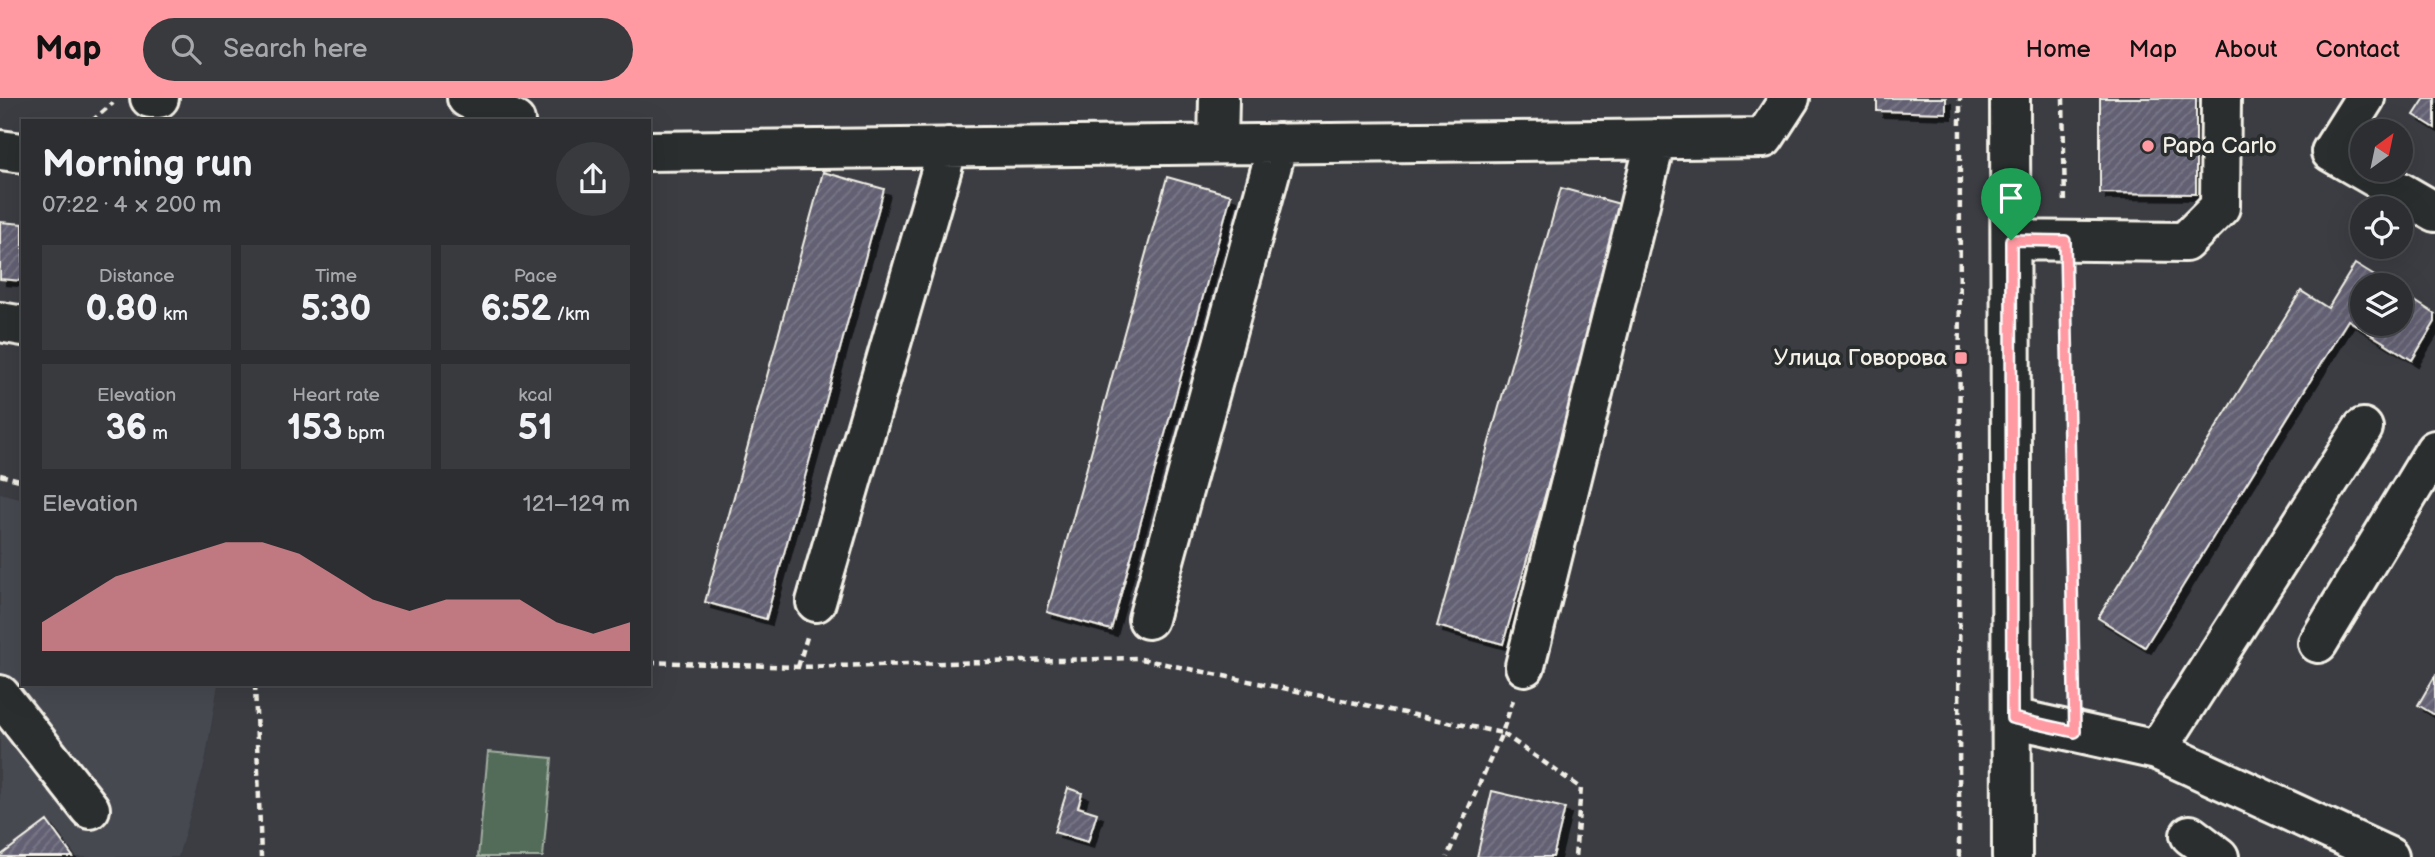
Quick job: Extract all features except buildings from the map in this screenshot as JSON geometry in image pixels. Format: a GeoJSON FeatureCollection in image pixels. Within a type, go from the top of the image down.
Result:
{"type":"FeatureCollection","features":[{"type":"Feature","properties":{"kind":"street"},"geometry":{"type":"LineString","coordinates":[[150,98],[159,98]]}},
{"type":"Feature","properties":{"kind":"street"},"geometry":{"type":"LineString","coordinates":[[467,98],[511,119]]}},
{"type":"Feature","properties":{"kind":"street"},"geometry":{"type":"LineString","coordinates":[[531,119],[533,98]]}},
{"type":"Feature","properties":{"kind":"street"},"geometry":{"type":"LineString","coordinates":[[1218,144],[1219,98]]}},
{"type":"Feature","properties":{"kind":"street"},"geometry":{"type":"LineString","coordinates":[[651,151],[1764,138],[1790,98]]}},
{"type":"Feature","properties":{"kind":"street"},"geometry":{"type":"LineString","coordinates":[[2010,98],[2012,857]]}},
{"type":"Feature","properties":{"kind":"street"},"geometry":{"type":"LineString","coordinates":[[2011,240],[2185,242],[2220,207],[2221,98]]}},
{"type":"Feature","properties":{"kind":"street"},"geometry":{"type":"LineString","coordinates":[[2365,98],[2331,152],[2435,212]]}},
{"type":"Feature","properties":{"kind":"street"},"geometry":{"type":"LineString","coordinates":[[1525,666],[1656,139]]}},
{"type":"Feature","properties":{"kind":"street"},"geometry":{"type":"LineString","coordinates":[[1148,619],[1278,144]]}},
{"type":"Feature","properties":{"kind":"street"},"geometry":{"type":"LineString","coordinates":[[817,602],[948,147]]}},
{"type":"Feature","properties":{"kind":"street"},"geometry":{"type":"LineString","coordinates":[[0,150],[21,153]]}},
{"type":"Feature","properties":{"kind":"street"},"geometry":{"type":"LineString","coordinates":[[0,322],[21,326]]}},
{"type":"Feature","properties":{"kind":"street"},"geometry":{"type":"LineString","coordinates":[[2157,750],[2362,428]]}},
{"type":"Feature","properties":{"kind":"street"},"geometry":{"type":"LineString","coordinates":[[2318,643],[2435,450]]}},
{"type":"Feature","properties":{"kind":"street"},"geometry":{"type":"LineString","coordinates":[[0,695],[90,809]]}},
{"type":"Feature","properties":{"kind":"street"},"geometry":{"type":"LineString","coordinates":[[2012,718],[2157,750],[2389,857]]}},
{"type":"Feature","properties":{"kind":"path"},"geometry":{"type":"LineString","coordinates":[[94,119],[120,98]]}},
{"type":"Feature","properties":{"kind":"path"},"geometry":{"type":"LineString","coordinates":[[1959,857],[1960,98]]}},
{"type":"Feature","properties":{"kind":"path"},"geometry":{"type":"LineString","coordinates":[[2063,98],[2075,732]]}},
{"type":"Feature","properties":{"kind":"path"},"geometry":{"type":"LineString","coordinates":[[0,475],[21,480]]}},
{"type":"Feature","properties":{"kind":"path"},"geometry":{"type":"LineString","coordinates":[[651,662],[798,667],[1136,658],[1502,733],[1581,788],[1575,857]]}},
{"type":"Feature","properties":{"kind":"path"},"geometry":{"type":"LineString","coordinates":[[1447,857],[1502,733],[1525,666]]}},
{"type":"Feature","properties":{"kind":"path"},"geometry":{"type":"LineString","coordinates":[[255,686],[261,857]]}},
{"type":"Feature","properties":{"kind":"shaded area"},"geometry":{"type":"Polygon","coordinates":[[[0,493],[21,498],[21,686],[218,686],[205,762],[178,857],[0,857],[0,493]]]}},
{"type":"Feature","properties":{"kind":"green space"},"geometry":{"type":"Polygon","coordinates":[[[488,752],[552,758],[543,857],[478,857],[488,752]]]}},
{"type":"Feature","properties":{"kind":"place","name":"Papa Carlo"},"geometry":{"type":"Point","coordinates":[2148,146]}},
{"type":"Feature","properties":{"kind":"place","name":"Улица Говорова"},"geometry":{"type":"Point","coordinates":[1961,358]}},
{"type":"Feature","properties":{"kind":"route"},"geometry":{"type":"LineString","coordinates":[[2011,240],[2065,241],[2075,732],[2012,718],[2011,240]]}}]}
